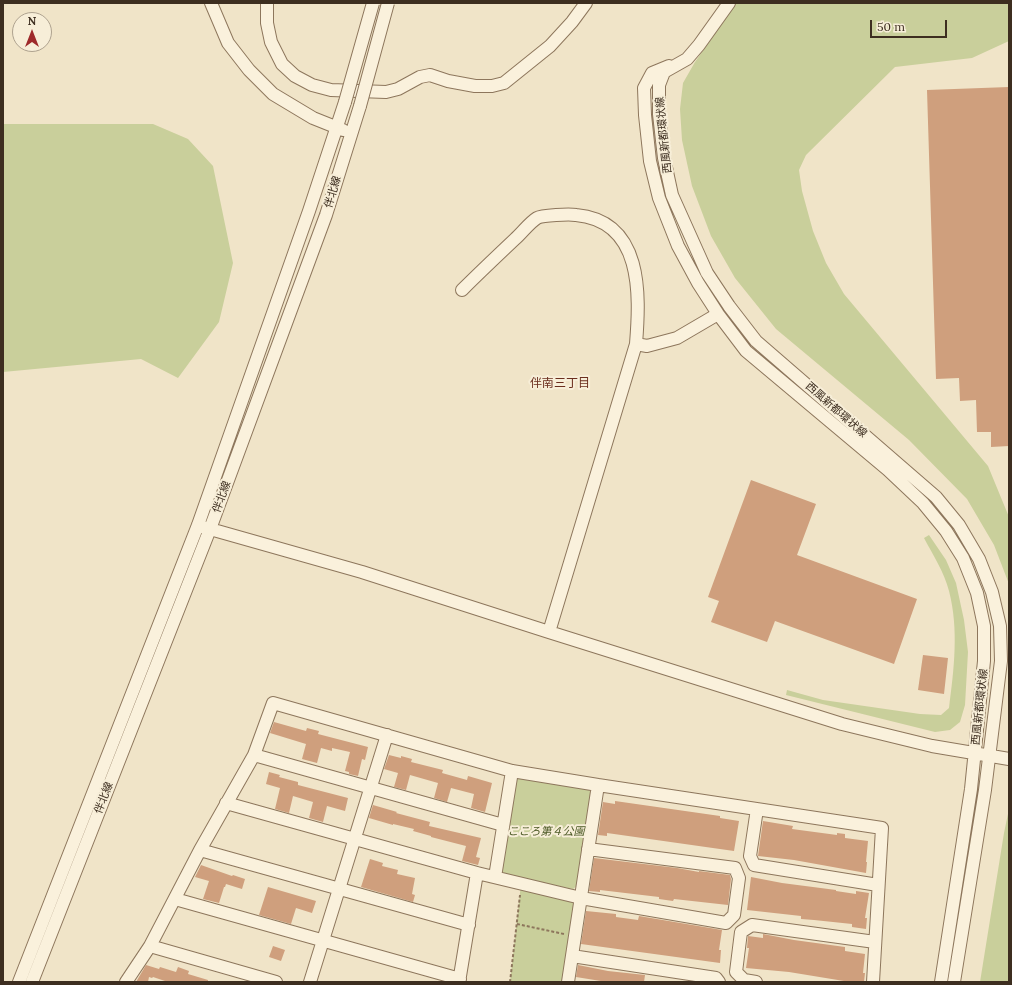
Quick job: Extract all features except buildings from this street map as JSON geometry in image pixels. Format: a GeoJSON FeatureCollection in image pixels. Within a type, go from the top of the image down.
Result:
{"type":"FeatureCollection","features":[{"type":"Feature","properties":{"kind":"street"},"geometry":{"type":"LineString","coordinates":[[211,3],[228,43],[248,70],[273,94],[313,118],[352,134]]}},
{"type":"Feature","properties":{"kind":"street"},"geometry":{"type":"LineString","coordinates":[[267,3],[267,23],[271,42],[282,64],[295,76],[312,85],[331,90],[386,92],[398,89],[420,77],[430,75],[448,81],[475,86],[492,86],[504,83],[550,46],[572,22],[586,3]]}},
{"type":"Feature","properties":{"kind":"street","name":"伴北線"},"geometry":{"type":"LineString","coordinates":[[19,982],[198,525],[307,219],[345,102],[373,3]]}},
{"type":"Feature","properties":{"kind":"street","name":"伴北線"},"geometry":{"type":"LineString","coordinates":[[32,982],[210,529],[326,215],[352,134],[388,3]]}},
{"type":"Feature","properties":{"kind":"street"},"geometry":{"type":"LineString","coordinates":[[687,59],[729,3]]}},
{"type":"Feature","properties":{"kind":"street","name":"西風新都環状線"},"geometry":{"type":"LineString","coordinates":[[687,59],[652,73],[644,88],[645,114],[650,161],[659,198],[678,246],[698,283],[718,314],[746,351],[888,470],[923,503],[946,531],[963,558],[977,593],[984,626],[984,661],[975,753],[941,982]]}},
{"type":"Feature","properties":{"kind":"street","name":"西風新都環状線"},"geometry":{"type":"LineString","coordinates":[[687,59],[664,72],[659,85],[659,114],[664,158],[672,195],[707,273],[729,306],[756,341],[936,497],[959,525],[979,559],[992,592],[1000,626],[1001,661],[985,790],[954,982]]}},
{"type":"Feature","properties":{"kind":"street"},"geometry":{"type":"LineString","coordinates":[[462,290],[538,218],[570,214],[588,216],[604,222],[618,233],[630,252],[637,280],[639,311],[636,344],[548,632]]}},
{"type":"Feature","properties":{"kind":"street"},"geometry":{"type":"LineString","coordinates":[[636,344],[647,346],[677,338],[718,314]]}},
{"type":"Feature","properties":{"kind":"street"},"geometry":{"type":"LineString","coordinates":[[198,525],[362,572],[842,724],[932,746],[1009,759]]}},
{"type":"Feature","properties":{"kind":"street"},"geometry":{"type":"LineString","coordinates":[[126,982],[150,946],[200,850],[254,755],[272,703],[512,771],[882,828],[873,982]]}},
{"type":"Feature","properties":{"kind":"street"},"geometry":{"type":"LineString","coordinates":[[310,982],[387,735]]}},
{"type":"Feature","properties":{"kind":"street"},"geometry":{"type":"LineString","coordinates":[[254,755],[503,825]]}},
{"type":"Feature","properties":{"kind":"street"},"geometry":{"type":"LineString","coordinates":[[495,877],[512,771]]}},
{"type":"Feature","properties":{"kind":"street"},"geometry":{"type":"LineString","coordinates":[[568,982],[598,785]]}},
{"type":"Feature","properties":{"kind":"street"},"geometry":{"type":"LineString","coordinates":[[226,803],[477,873],[581,898],[726,923],[734,916],[739,878],[735,868],[588,849]]}},
{"type":"Feature","properties":{"kind":"street"},"geometry":{"type":"LineString","coordinates":[[757,809],[750,856],[754,865],[878,885]]}},
{"type":"Feature","properties":{"kind":"street"},"geometry":{"type":"LineString","coordinates":[[200,850],[469,925]]}},
{"type":"Feature","properties":{"kind":"street"},"geometry":{"type":"LineString","coordinates":[[175,899],[459,980],[477,873]]}},
{"type":"Feature","properties":{"kind":"street"},"geometry":{"type":"LineString","coordinates":[[756,982],[744,980],[736,972],[741,932],[752,925],[875,942]]}},
{"type":"Feature","properties":{"kind":"street"},"geometry":{"type":"LineString","coordinates":[[150,946],[276,982]]}},
{"type":"Feature","properties":{"kind":"street"},"geometry":{"type":"LineString","coordinates":[[572,956],[716,978],[719,982]]}},
{"type":"Feature","properties":{"kind":"path"},"geometry":{"type":"LineString","coordinates":[[510,982],[521,884]]}},
{"type":"Feature","properties":{"kind":"path"},"geometry":{"type":"LineString","coordinates":[[517,924],[576,936]]}},
{"type":"Feature","properties":{"kind":"green space"},"geometry":{"type":"Polygon","coordinates":[[[736,3],[1009,3],[1009,41],[972,58],[895,67],[806,155],[799,170],[802,191],[813,231],[826,263],[844,294],[988,466],[1009,517],[1009,584],[994,545],[967,499],[909,440],[776,329],[735,278],[711,236],[692,186],[682,140],[680,109],[683,83],[695,62],[736,3]]]}},
{"type":"Feature","properties":{"kind":"green space"},"geometry":{"type":"Polygon","coordinates":[[[3,124],[153,124],[188,139],[213,166],[233,263],[219,322],[178,378],[141,359],[3,372],[3,124]]]}},
{"type":"Feature","properties":{"kind":"green space"},"geometry":{"type":"Polygon","coordinates":[[[929,535],[946,560],[956,583],[964,620],[968,652],[965,705],[960,722],[950,730],[935,732],[786,695],[787,690],[823,700],[920,714],[941,715],[949,708],[955,650],[954,620],[947,584],[924,538],[929,535]]]}},
{"type":"Feature","properties":{"kind":"green space","name":"こころ第４公園"},"geometry":{"type":"Polygon","coordinates":[[[519,777],[588,788],[592,794],[579,884],[573,889],[506,876],[501,870],[512,782],[519,777]]]}},
{"type":"Feature","properties":{"kind":"green space"},"geometry":{"type":"Polygon","coordinates":[[[1009,809],[1009,982],[980,982],[1004,833],[1009,809]]]}},
{"type":"Feature","properties":{"kind":"green space"},"geometry":{"type":"Polygon","coordinates":[[[521,884],[581,898],[566,982],[510,982],[521,884]]]}},
{"type":"Feature","properties":{"kind":"district","name":"伴南三丁目"},"geometry":{"type":"Point","coordinates":[560,384]}}]}
